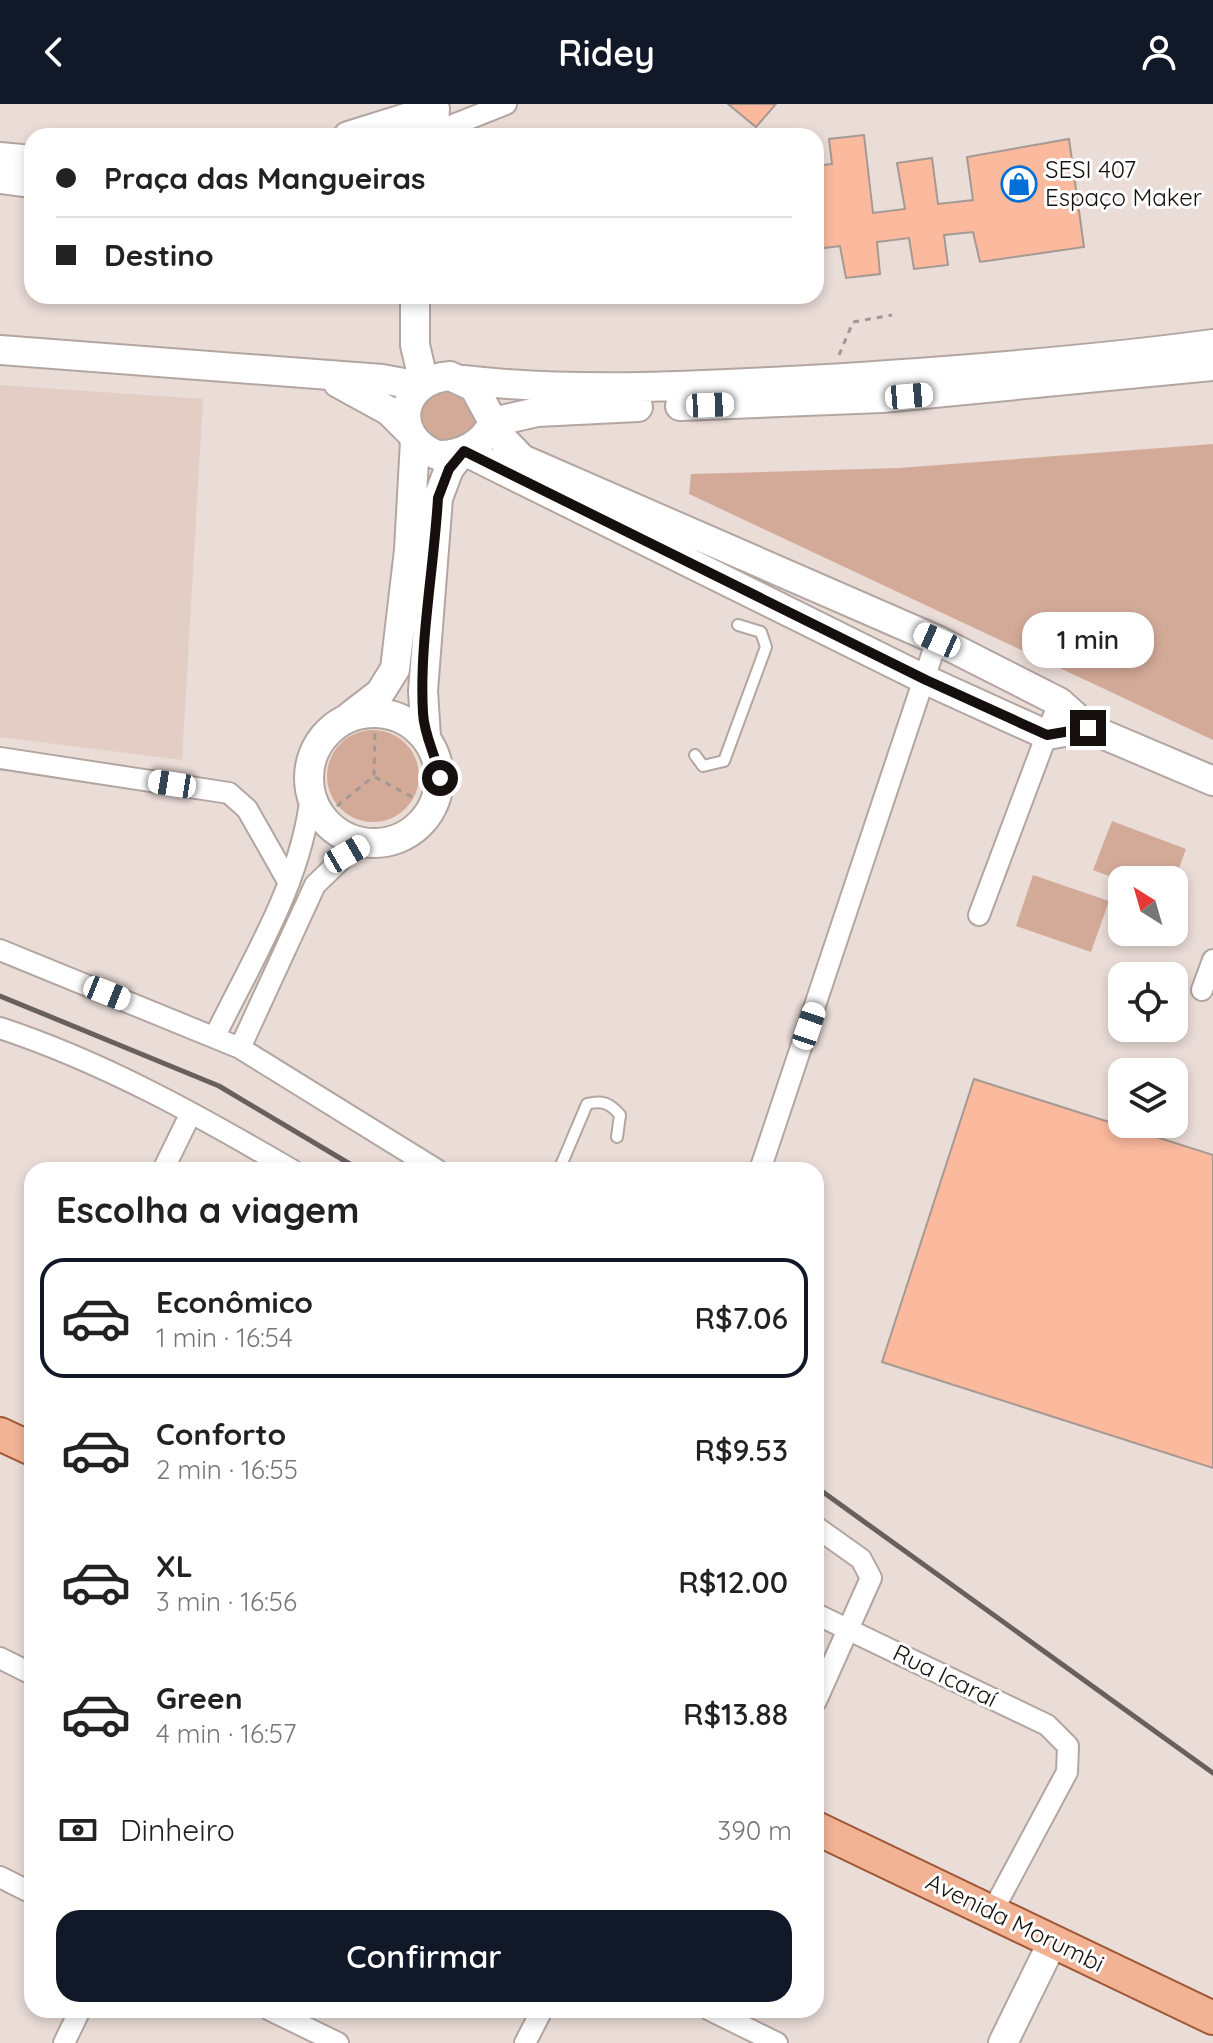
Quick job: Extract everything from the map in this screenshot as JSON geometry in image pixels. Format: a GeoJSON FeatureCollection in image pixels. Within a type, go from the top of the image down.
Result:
{"type":"FeatureCollection","features":[{"type":"Feature","properties":{"kind":"main road","name":"Avenida Morumbi"},"geometry":{"type":"LineString","coordinates":[[824,1832],[1213,2018]]}},
{"type":"Feature","properties":{"kind":"street"},"geometry":{"type":"LineString","coordinates":[[406,128],[506,104]]}},
{"type":"Feature","properties":{"kind":"street"},"geometry":{"type":"LineString","coordinates":[[0,157],[24,159]]}},
{"type":"Feature","properties":{"kind":"street"},"geometry":{"type":"LineString","coordinates":[[0,179],[24,182]]}},
{"type":"Feature","properties":{"kind":"street"},"geometry":{"type":"LineString","coordinates":[[415,304],[415,345],[436,381],[481,397],[492,424],[522,459],[937,640],[1059,702],[1088,728],[1213,781]]}},
{"type":"Feature","properties":{"kind":"street"},"geometry":{"type":"LineString","coordinates":[[432,304],[436,381]]}},
{"type":"Feature","properties":{"kind":"street"},"geometry":{"type":"LineString","coordinates":[[0,350],[314,376],[629,390],[903,375],[1213,344]]}},
{"type":"Feature","properties":{"kind":"street"},"geometry":{"type":"LineString","coordinates":[[426,737],[423,691],[438,498],[449,469],[492,424],[522,414],[882,398],[1213,366]]}},
{"type":"Feature","properties":{"kind":"street"},"geometry":{"type":"LineString","coordinates":[[314,376],[366,396],[437,455],[463,451],[926,680],[1047,735],[1088,728]]}},
{"type":"Feature","properties":{"kind":"street"},"geometry":{"type":"LineString","coordinates":[[347,718],[368,713],[389,714],[410,723],[426,737],[436,756],[440,778],[437,799],[426,818],[411,833],[391,842],[367,842],[348,839],[330,828],[316,811],[309,769],[315,748],[329,731],[347,718],[370,703],[395,669],[409,550],[412,435],[407,406],[436,381]]}},
{"type":"Feature","properties":{"kind":"street"},"geometry":{"type":"LineString","coordinates":[[763,1162],[937,640]]}},
{"type":"Feature","properties":{"kind":"street"},"geometry":{"type":"LineString","coordinates":[[979,915],[1059,702]]}},
{"type":"Feature","properties":{"kind":"street"},"geometry":{"type":"LineString","coordinates":[[0,758],[229,793],[247,809],[289,883]]}},
{"type":"Feature","properties":{"kind":"street"},"geometry":{"type":"LineString","coordinates":[[215,1036],[301,854],[311,794]]}},
{"type":"Feature","properties":{"kind":"street"},"geometry":{"type":"LineString","coordinates":[[240,1048],[315,885],[347,854],[367,842]]}},
{"type":"Feature","properties":{"kind":"street"},"geometry":{"type":"LineString","coordinates":[[0,950],[240,1048],[424,1162]]}},
{"type":"Feature","properties":{"kind":"street"},"geometry":{"type":"LineString","coordinates":[[1202,990],[1213,960]]}},
{"type":"Feature","properties":{"kind":"street"},"geometry":{"type":"LineString","coordinates":[[0,1028],[57,1046],[191,1113],[278,1162]]}},
{"type":"Feature","properties":{"kind":"street"},"geometry":{"type":"LineString","coordinates":[[167,1162],[191,1113]]}},
{"type":"Feature","properties":{"kind":"street"},"geometry":{"type":"LineString","coordinates":[[824,1533],[868,1568],[871,1578],[824,1684]]}},
{"type":"Feature","properties":{"kind":"street","name":"Rua Icaraí"},"geometry":{"type":"LineString","coordinates":[[824,1618],[1047,1725],[1068,1746],[1067,1772],[992,1912]]}},
{"type":"Feature","properties":{"kind":"street"},"geometry":{"type":"LineString","coordinates":[[0,1658],[24,1670]]}},
{"type":"Feature","properties":{"kind":"street"},"geometry":{"type":"LineString","coordinates":[[0,1877],[24,1889]]}},
{"type":"Feature","properties":{"kind":"street"},"geometry":{"type":"LineString","coordinates":[[1003,2043],[1053,1941]]}},
{"type":"Feature","properties":{"kind":"street"},"geometry":{"type":"LineString","coordinates":[[64,2043],[76,2018]]}},
{"type":"Feature","properties":{"kind":"street"},"geometry":{"type":"LineString","coordinates":[[286,2018],[338,2043]]}},
{"type":"Feature","properties":{"kind":"street"},"geometry":{"type":"LineString","coordinates":[[525,2043],[538,2018]]}},
{"type":"Feature","properties":{"kind":"street"},"geometry":{"type":"LineString","coordinates":[[726,2018],[777,2043]]}},
{"type":"Feature","properties":{"kind":"lane"},"geometry":{"type":"LineString","coordinates":[[695,755],[703,766],[724,761],[766,647],[761,632],[738,625]]}},
{"type":"Feature","properties":{"kind":"lane"},"geometry":{"type":"LineString","coordinates":[[562,1162],[587,1104],[600,1101],[613,1107],[620,1115],[617,1137]]}},
{"type":"Feature","properties":{"kind":"path"},"geometry":{"type":"LineString","coordinates":[[836,360],[853,322],[892,315]]}},
{"type":"Feature","properties":{"kind":"path"},"geometry":{"type":"LineString","coordinates":[[337,806],[374,776],[375,730]]}},
{"type":"Feature","properties":{"kind":"path"},"geometry":{"type":"LineString","coordinates":[[374,776],[414,798]]}},
{"type":"Feature","properties":{"kind":"shaded area"},"geometry":{"type":"Polygon","coordinates":[[[0,385],[203,399],[182,760],[0,737],[0,385]]]}},
{"type":"Feature","properties":{"kind":"shaded area"},"geometry":{"type":"Polygon","coordinates":[[[459,387],[478,415],[469,437],[436,444],[419,427],[419,404],[425,394],[459,387]]]}},
{"type":"Feature","properties":{"kind":"shaded area"},"geometry":{"type":"Polygon","coordinates":[[[1213,444],[1213,740],[689,494],[691,474],[899,468],[1213,444]]]}},
{"type":"Feature","properties":{"kind":"shaded area"},"geometry":{"type":"Polygon","coordinates":[[[373,730],[391,733],[406,743],[416,758],[419,776],[416,794],[406,809],[391,819],[373,822],[355,819],[340,809],[330,794],[327,776],[330,758],[340,743],[355,733],[373,730]]]}},
{"type":"Feature","properties":{"kind":"shaded area"},"geometry":{"type":"Polygon","coordinates":[[[1112,821],[1186,849],[1180,866],[1108,866],[1108,876],[1093,870],[1112,821]]]}},
{"type":"Feature","properties":{"kind":"shaded area"},"geometry":{"type":"Polygon","coordinates":[[[1033,875],[1108,901],[1091,952],[1016,926],[1033,875]]]}},
{"type":"Feature","properties":{"kind":"building"},"geometry":{"type":"Polygon","coordinates":[[[728,104],[776,104],[756,127],[728,104]]]}},
{"type":"Feature","properties":{"kind":"building"},"geometry":{"type":"Polygon","coordinates":[[[864,135],[873,213],[905,209],[897,163],[932,158],[938,204],[973,200],[967,157],[1069,139],[1084,247],[980,262],[973,232],[944,235],[948,265],[914,269],[909,238],[877,242],[880,274],[846,278],[840,246],[824,248],[824,165],[832,164],[829,139],[864,135]]]}},
{"type":"Feature","properties":{"kind":"building"},"geometry":{"type":"Polygon","coordinates":[[[974,1079],[1108,1122],[1108,1138],[1160,1138],[1213,1155],[1213,1468],[882,1362],[974,1079]]]}},
{"type":"Feature","properties":{"kind":"railway"},"geometry":{"type":"LineString","coordinates":[[0,996],[219,1086],[347,1162]]}},
{"type":"Feature","properties":{"kind":"railway"},"geometry":{"type":"LineString","coordinates":[[824,1493],[1213,1773]]}},
{"type":"Feature","properties":{"kind":"place","name":"SESI 407 Espaço Maker"},"geometry":{"type":"Point","coordinates":[1019,184]}},
{"type":"Feature","properties":{"kind":"route"},"geometry":{"type":"LineString","coordinates":[[440,778],[436,756],[426,737],[423,691],[438,498],[444,478],[464,451],[750,590],[926,680],[1047,735],[1088,728]]}}]}
